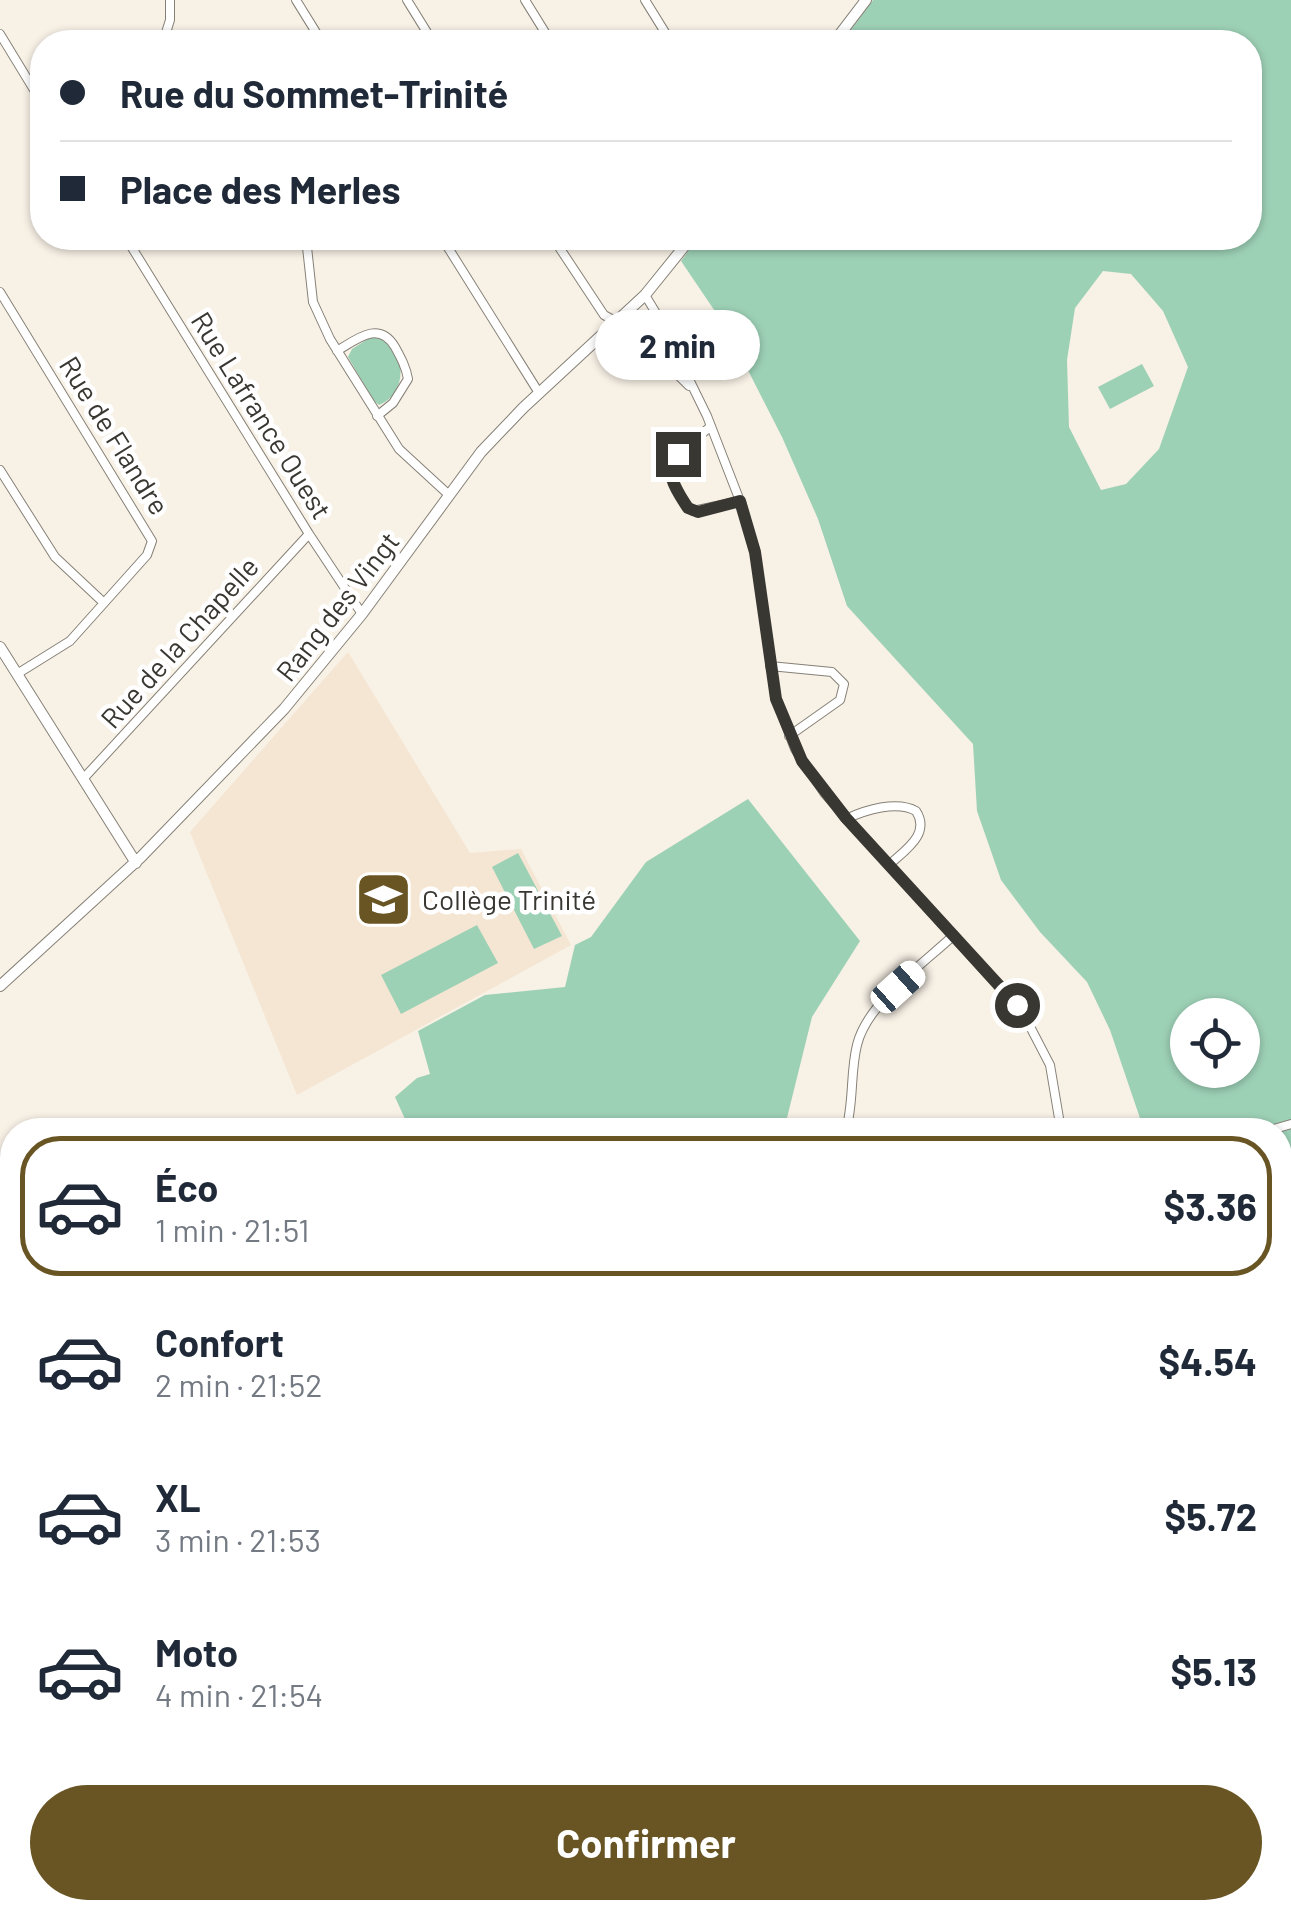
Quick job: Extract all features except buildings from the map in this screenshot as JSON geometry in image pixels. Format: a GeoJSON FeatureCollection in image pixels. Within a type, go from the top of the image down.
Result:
{"type":"FeatureCollection","features":[{"type":"Feature","properties":{"kind":"street"},"geometry":{"type":"LineString","coordinates":[[167,30],[170,0]]}},
{"type":"Feature","properties":{"kind":"street"},"geometry":{"type":"LineString","coordinates":[[296,0],[315,30]]}},
{"type":"Feature","properties":{"kind":"street"},"geometry":{"type":"LineString","coordinates":[[407,0],[426,30]]}},
{"type":"Feature","properties":{"kind":"street"},"geometry":{"type":"LineString","coordinates":[[525,0],[544,30]]}},
{"type":"Feature","properties":{"kind":"street"},"geometry":{"type":"LineString","coordinates":[[645,0],[664,30]]}},
{"type":"Feature","properties":{"kind":"street"},"geometry":{"type":"LineString","coordinates":[[843,30],[866,0]]}},
{"type":"Feature","properties":{"kind":"street"},"geometry":{"type":"LineString","coordinates":[[0,34],[30,83]]}},
{"type":"Feature","properties":{"kind":"street","name":"Rue Lafrance Ouest"},"geometry":{"type":"LineString","coordinates":[[133,250],[362,614]]}},
{"type":"Feature","properties":{"kind":"street"},"geometry":{"type":"LineString","coordinates":[[308,250],[315,308],[337,351],[411,463],[449,495]]}},
{"type":"Feature","properties":{"kind":"street"},"geometry":{"type":"LineString","coordinates":[[450,250],[539,392]]}},
{"type":"Feature","properties":{"kind":"street"},"geometry":{"type":"LineString","coordinates":[[562,250],[598,308],[615,323],[633,331],[681,376],[698,398]]}},
{"type":"Feature","properties":{"kind":"street","name":"Rang des Vingt"},"geometry":{"type":"LineString","coordinates":[[0,986],[136,863],[284,709],[362,614],[481,452],[539,392],[645,295],[681,250]]}},
{"type":"Feature","properties":{"kind":"street","name":"Rue de Flandre"},"geometry":{"type":"LineString","coordinates":[[0,292],[152,538],[147,555],[66,645],[17,674]]}},
{"type":"Feature","properties":{"kind":"street"},"geometry":{"type":"LineString","coordinates":[[645,295],[711,426],[740,501],[755,552],[776,699],[789,736],[813,779],[1009,996],[1039,1039],[1056,1086],[1060,1118]]}},
{"type":"Feature","properties":{"kind":"street"},"geometry":{"type":"LineString","coordinates":[[337,351],[372,332],[384,334],[393,343],[408,379],[393,403],[377,416]]}},
{"type":"Feature","properties":{"kind":"street"},"geometry":{"type":"LineString","coordinates":[[711,426],[673,460],[671,476],[685,504],[693,511],[740,501]]}},
{"type":"Feature","properties":{"kind":"street"},"geometry":{"type":"LineString","coordinates":[[0,470],[55,556],[104,603]]}},
{"type":"Feature","properties":{"kind":"street","name":"Rue de la Chapelle"},"geometry":{"type":"LineString","coordinates":[[82,780],[309,534]]}},
{"type":"Feature","properties":{"kind":"street"},"geometry":{"type":"LineString","coordinates":[[0,646],[136,863]]}},
{"type":"Feature","properties":{"kind":"street"},"geometry":{"type":"LineString","coordinates":[[770,666],[832,672],[842,678],[845,686],[840,700],[789,736]]}},
{"type":"Feature","properties":{"kind":"street"},"geometry":{"type":"LineString","coordinates":[[846,818],[902,806],[916,811],[922,822],[920,834],[889,865]]}},
{"type":"Feature","properties":{"kind":"street"},"geometry":{"type":"LineString","coordinates":[[847,1118],[854,1060],[864,1025],[875,1008],[954,935]]}},
{"type":"Feature","properties":{"kind":"shaded area","name":"Collège Trinité"},"geometry":{"type":"Polygon","coordinates":[[[348,652],[470,853],[521,849],[571,945],[297,1095],[190,832],[348,652]]]}},
{"type":"Feature","properties":{"kind":"green space"},"geometry":{"type":"Polygon","coordinates":[[[873,0],[1291,0],[1291,1118],[1140,1118],[1110,1030],[1087,982],[1040,932],[1001,880],[977,811],[973,744],[847,606],[818,519],[727,329],[681,261],[689,250],[1262,250],[1262,30],[851,30],[873,0]],[[1103,271],[1075,308],[1067,360],[1069,427],[1101,490],[1126,484],[1159,449],[1188,367],[1163,311],[1131,274],[1103,271]]]}},
{"type":"Feature","properties":{"kind":"green space"},"geometry":{"type":"Polygon","coordinates":[[[371,337],[391,346],[400,366],[397,389],[379,405],[348,357],[352,349],[371,337]]]}},
{"type":"Feature","properties":{"kind":"green space"},"geometry":{"type":"Polygon","coordinates":[[[1142,364],[1154,386],[1110,409],[1098,387],[1142,364]]]}},
{"type":"Feature","properties":{"kind":"green space"},"geometry":{"type":"Polygon","coordinates":[[[748,799],[860,941],[812,1017],[787,1118],[405,1118],[395,1097],[417,1078],[430,1074],[418,1031],[485,995],[565,987],[575,945],[591,937],[646,862],[748,799]]]}},
{"type":"Feature","properties":{"kind":"green space"},"geometry":{"type":"Polygon","coordinates":[[[518,853],[562,936],[534,949],[492,867],[518,853]]]}},
{"type":"Feature","properties":{"kind":"green space"},"geometry":{"type":"Polygon","coordinates":[[[477,925],[498,963],[401,1014],[381,975],[477,925]]]}},
{"type":"Feature","properties":{"kind":"place","name":"Collège Trinité"},"geometry":{"type":"Point","coordinates":[383,899]}},
{"type":"Feature","properties":{"kind":"route"},"geometry":{"type":"LineString","coordinates":[[678,454],[670,473],[688,508],[698,512],[740,501],[755,552],[776,699],[789,736],[813,779],[1017,1005]]}}]}
